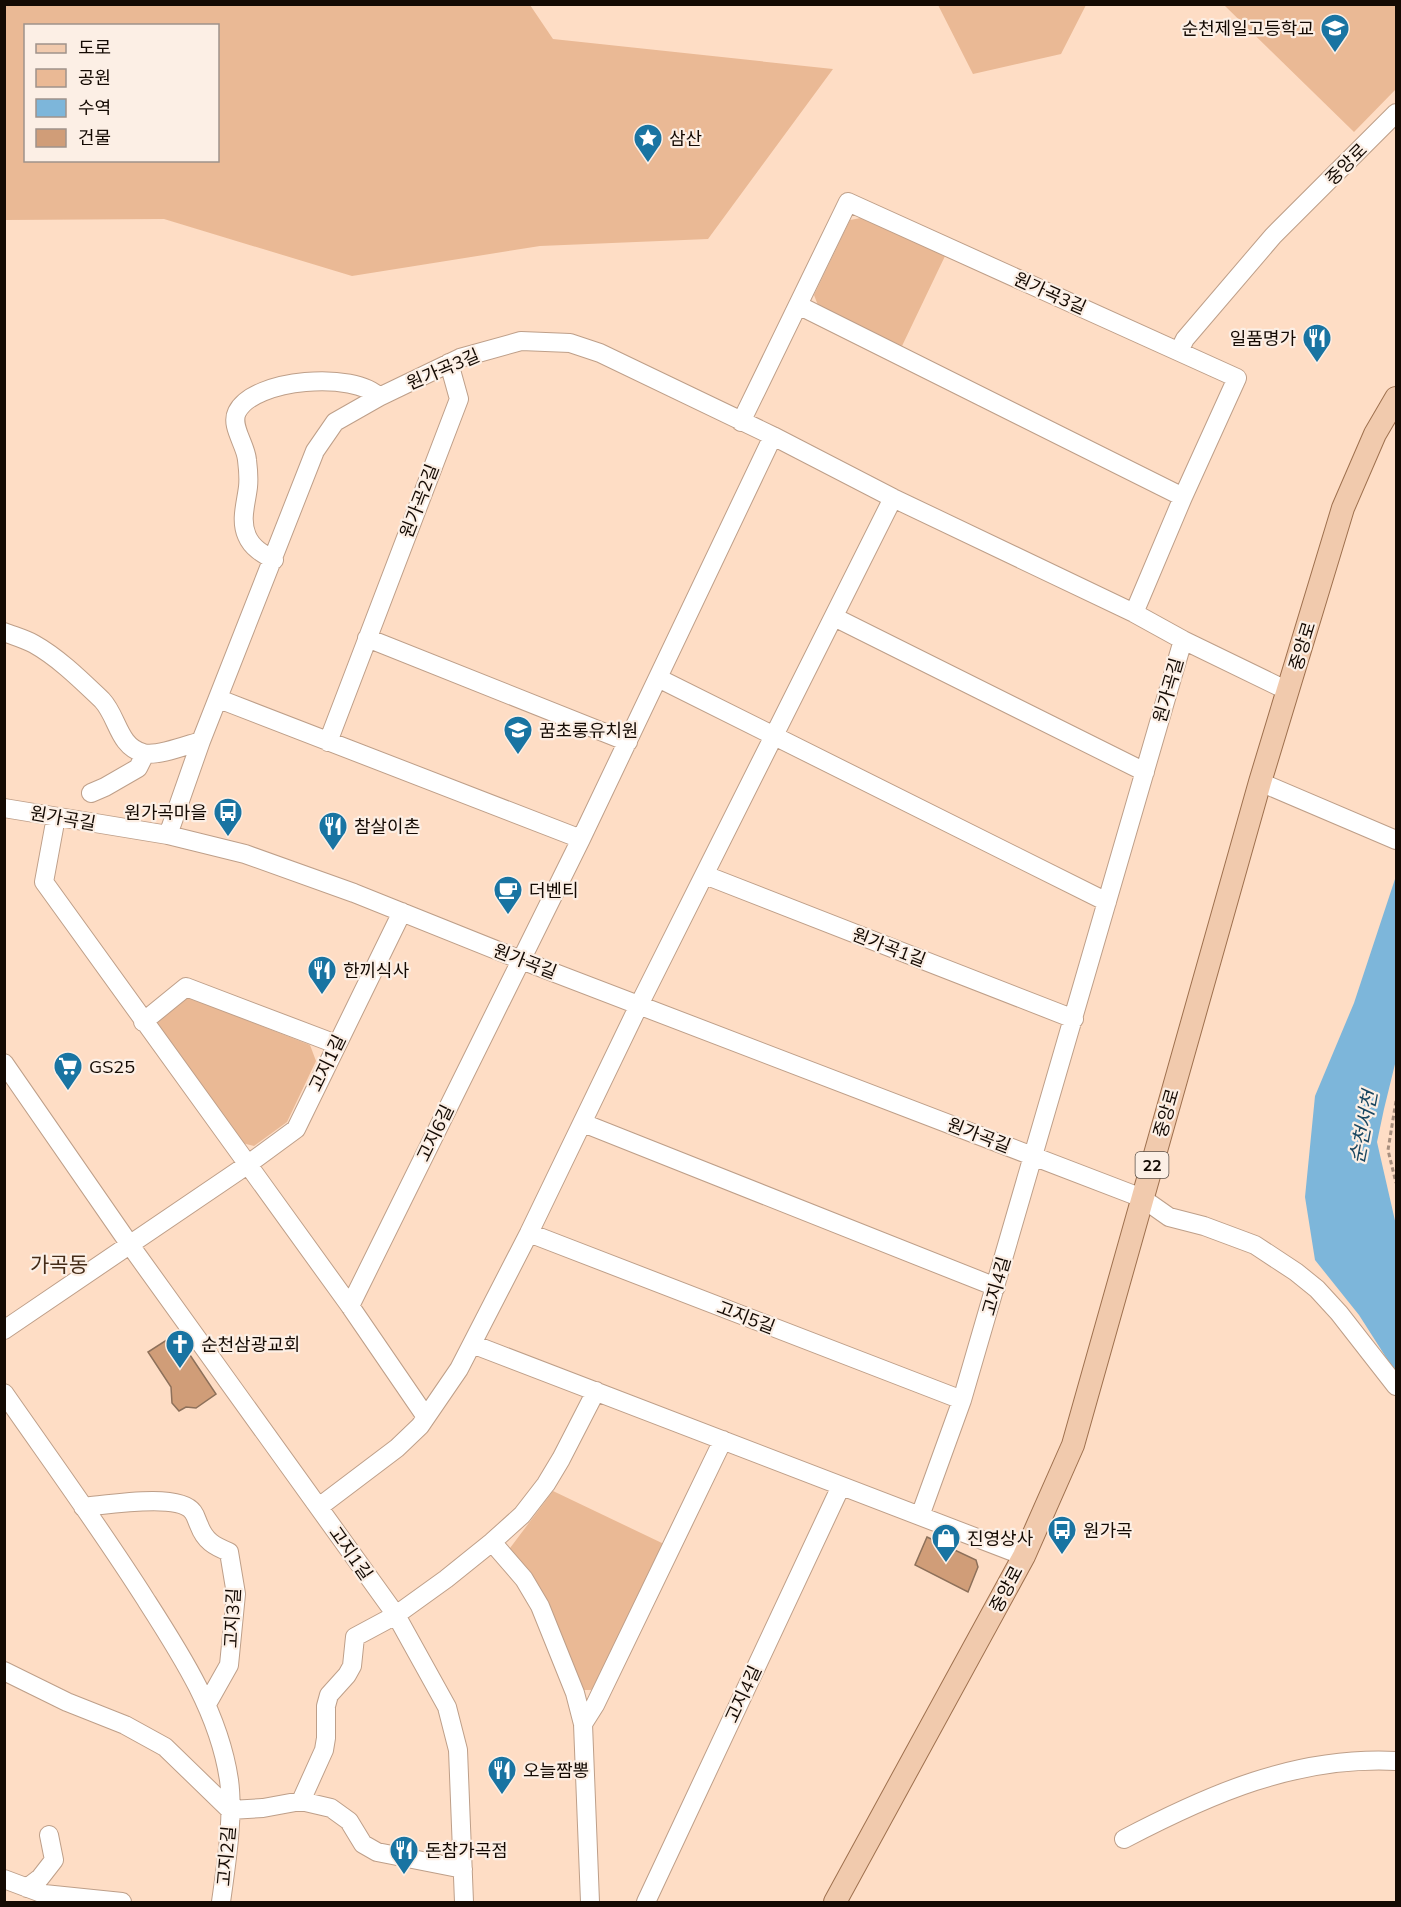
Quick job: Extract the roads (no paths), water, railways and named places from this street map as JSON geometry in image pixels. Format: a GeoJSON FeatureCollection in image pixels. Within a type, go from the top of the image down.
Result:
{"type":"FeatureCollection","features":[{"type":"Feature","properties":{"kind":"main road","name":"중앙로"},"geometry":{"type":"LineString","coordinates":[[835,1902],[1024,1556],[1073,1445],[1260,782],[1343,508],[1375,434],[1396,398]]}},
{"type":"Feature","properties":{"kind":"street","name":"중앙로"},"geometry":{"type":"LineString","coordinates":[[1179,351],[1185,339],[1273,236],[1396,113]]}},
{"type":"Feature","properties":{"kind":"street","name":"원가곡3길"},"geometry":{"type":"LineString","coordinates":[[741,422],[848,202],[1237,378],[1134,613]]}},
{"type":"Feature","properties":{"kind":"street"},"geometry":{"type":"LineString","coordinates":[[798,304],[1183,497]]}},
{"type":"Feature","properties":{"kind":"street","name":"원가곡3길"},"geometry":{"type":"LineString","coordinates":[[168,835],[201,741],[315,451],[335,422],[379,397],[460,358],[521,341],[570,343],[600,353],[773,436],[893,498],[1134,613],[1183,640],[1288,691]]}},
{"type":"Feature","properties":{"kind":"street","name":"원가곡2길"},"geometry":{"type":"LineString","coordinates":[[328,742],[459,399],[449,363]]}},
{"type":"Feature","properties":{"kind":"street"},"geometry":{"type":"LineString","coordinates":[[274,560],[252,545],[243,522],[249,486],[246,450],[234,420],[237,411],[246,401],[272,388],[293,382],[324,381],[363,387],[374,391],[379,397]]}},
{"type":"Feature","properties":{"kind":"street"},"geometry":{"type":"LineString","coordinates":[[521,960],[628,742],[773,436]]}},
{"type":"Feature","properties":{"kind":"street"},"geometry":{"type":"LineString","coordinates":[[319,1507],[397,1448],[420,1426],[459,1369],[584,1123],[639,1005],[893,498]]}},
{"type":"Feature","properties":{"kind":"street"},"geometry":{"type":"LineString","coordinates":[[834,617],[1145,772]]}},
{"type":"Feature","properties":{"kind":"street"},"geometry":{"type":"LineString","coordinates":[[4,632],[33,644],[54,657],[112,712],[121,736],[137,751],[145,754],[201,741]]}},
{"type":"Feature","properties":{"kind":"street"},"geometry":{"type":"LineString","coordinates":[[367,639],[628,742]]}},
{"type":"Feature","properties":{"kind":"street","name":"원가곡길"},"geometry":{"type":"LineString","coordinates":[[1034,1156],[1183,640]]}},
{"type":"Feature","properties":{"kind":"street"},"geometry":{"type":"LineString","coordinates":[[658,678],[1107,902]]}},
{"type":"Feature","properties":{"kind":"street"},"geometry":{"type":"LineString","coordinates":[[219,699],[581,839]]}},
{"type":"Feature","properties":{"kind":"street","name":"원가곡길"},"geometry":{"type":"LineString","coordinates":[[91,793],[105,788],[138,768],[145,754]]}},
{"type":"Feature","properties":{"kind":"street"},"geometry":{"type":"LineString","coordinates":[[1260,782],[1389,837]]}},
{"type":"Feature","properties":{"kind":"street","name":"원가곡길"},"geometry":{"type":"LineString","coordinates":[[4,808],[168,835],[245,854],[402,912],[521,960],[1142,1198],[1169,1217],[1237,1237],[1255,1245],[1287,1265],[1325,1297],[1396,1386]]}},
{"type":"Feature","properties":{"kind":"street"},"geometry":{"type":"LineString","coordinates":[[56,817],[44,882],[350,1306],[426,1416]]}},
{"type":"Feature","properties":{"kind":"street","name":"원가곡1길"},"geometry":{"type":"LineString","coordinates":[[705,875],[1074,1019]]}},
{"type":"Feature","properties":{"kind":"street","name":"고지1길"},"geometry":{"type":"LineString","coordinates":[[4,1330],[247,1165],[296,1129],[402,912]]}},
{"type":"Feature","properties":{"kind":"street","name":"고지6길"},"geometry":{"type":"LineString","coordinates":[[350,1306],[521,960]]}},
{"type":"Feature","properties":{"kind":"street"},"geometry":{"type":"LineString","coordinates":[[143,1022],[186,987],[336,1044]]}},
{"type":"Feature","properties":{"kind":"street","name":"고지1길"},"geometry":{"type":"LineString","coordinates":[[4,1063],[130,1245],[396,1615],[447,1707],[458,1750],[464,1902]]}},
{"type":"Feature","properties":{"kind":"street"},"geometry":{"type":"LineString","coordinates":[[584,1123],[996,1287]]}},
{"type":"Feature","properties":{"kind":"street","name":"고지4길"},"geometry":{"type":"LineString","coordinates":[[920,1516],[963,1400],[1034,1156]]}},
{"type":"Feature","properties":{"kind":"street","name":"고지5길"},"geometry":{"type":"LineString","coordinates":[[529,1233],[963,1400]]}},
{"type":"Feature","properties":{"kind":"street"},"geometry":{"type":"LineString","coordinates":[[472,1344],[1024,1556]]}},
{"type":"Feature","properties":{"kind":"street"},"geometry":{"type":"LineString","coordinates":[[301,1801],[324,1750],[326,1707],[329,1695],[352,1666],[355,1637],[396,1615],[492,1542],[522,1515],[546,1484],[561,1459],[596,1391]]}},
{"type":"Feature","properties":{"kind":"street"},"geometry":{"type":"LineString","coordinates":[[4,1394],[118,1556],[178,1651],[207,1704],[221,1743],[229,1781],[230,1810]]}},
{"type":"Feature","properties":{"kind":"street"},"geometry":{"type":"LineString","coordinates":[[583,1724],[595,1704],[723,1440]]}},
{"type":"Feature","properties":{"kind":"street","name":"고지4길"},"geometry":{"type":"LineString","coordinates":[[646,1902],[841,1486]]}},
{"type":"Feature","properties":{"kind":"street","name":"고지3길"},"geometry":{"type":"LineString","coordinates":[[83,1507],[153,1501],[180,1502],[193,1512],[202,1535],[212,1545],[229,1552],[236,1594],[230,1665],[207,1704]]}},
{"type":"Feature","properties":{"kind":"street"},"geometry":{"type":"LineString","coordinates":[[492,1542],[524,1579],[540,1606],[575,1693],[583,1724],[590,1902]]}},
{"type":"Feature","properties":{"kind":"street"},"geometry":{"type":"LineString","coordinates":[[4,1671],[67,1702],[125,1725],[165,1747],[230,1810],[263,1808],[301,1801],[332,1808],[349,1821],[368,1848],[377,1852],[463,1869]]}},
{"type":"Feature","properties":{"kind":"street"},"geometry":{"type":"LineString","coordinates":[[1124,1839],[1220,1792],[1272,1776],[1340,1762],[1396,1761]]}},
{"type":"Feature","properties":{"kind":"street","name":"고지2길"},"geometry":{"type":"LineString","coordinates":[[221,1902],[230,1810]]}},
{"type":"Feature","properties":{"kind":"street"},"geometry":{"type":"LineString","coordinates":[[27,1888],[40,1878],[54,1860],[49,1835]]}},
{"type":"Feature","properties":{"kind":"street"},"geometry":{"type":"LineString","coordinates":[[4,1880],[51,1899],[122,1902]]}},
{"type":"Feature","properties":{"kind":"water","name":"순천서천"},"geometry":{"type":"Polygon","coordinates":[[[1396,876],[1396,1060],[1377,1142],[1396,1225],[1396,1373],[1359,1315],[1315,1260],[1305,1197],[1315,1096],[1354,1003],[1396,876]]]}},
{"type":"Feature","properties":{"kind":"place","name":"순천제일고등학교"},"geometry":{"type":"Point","coordinates":[1335,54]}},
{"type":"Feature","properties":{"kind":"place","name":"삼산"},"geometry":{"type":"Point","coordinates":[648,164]}},
{"type":"Feature","properties":{"kind":"place","name":"일품명가"},"geometry":{"type":"Point","coordinates":[1317,364]}},
{"type":"Feature","properties":{"kind":"place","name":"꿈초롱유치원"},"geometry":{"type":"Point","coordinates":[518,756]}},
{"type":"Feature","properties":{"kind":"place","name":"원가곡마을"},"geometry":{"type":"Point","coordinates":[228,838]}},
{"type":"Feature","properties":{"kind":"place","name":"참살이촌"},"geometry":{"type":"Point","coordinates":[333,852]}},
{"type":"Feature","properties":{"kind":"place","name":"더벤티"},"geometry":{"type":"Point","coordinates":[508,916]}},
{"type":"Feature","properties":{"kind":"place","name":"한끼식사"},"geometry":{"type":"Point","coordinates":[322,996]}},
{"type":"Feature","properties":{"kind":"place","name":"GS25"},"geometry":{"type":"Point","coordinates":[68,1092]}},
{"type":"Feature","properties":{"kind":"place","name":"순천삼광교회"},"geometry":{"type":"Point","coordinates":[180,1370]}},
{"type":"Feature","properties":{"kind":"place","name":"원가곡"},"geometry":{"type":"Point","coordinates":[1062,1556]}},
{"type":"Feature","properties":{"kind":"place","name":"진영상사"},"geometry":{"type":"Point","coordinates":[946,1564]}},
{"type":"Feature","properties":{"kind":"place","name":"오늘짬뽕"},"geometry":{"type":"Point","coordinates":[502,1796]}},
{"type":"Feature","properties":{"kind":"place","name":"돈참가곡점"},"geometry":{"type":"Point","coordinates":[404,1876]}},
{"type":"Feature","properties":{"kind":"district","name":"가곡동"},"geometry":{"type":"Point","coordinates":[59,1264]}}]}
